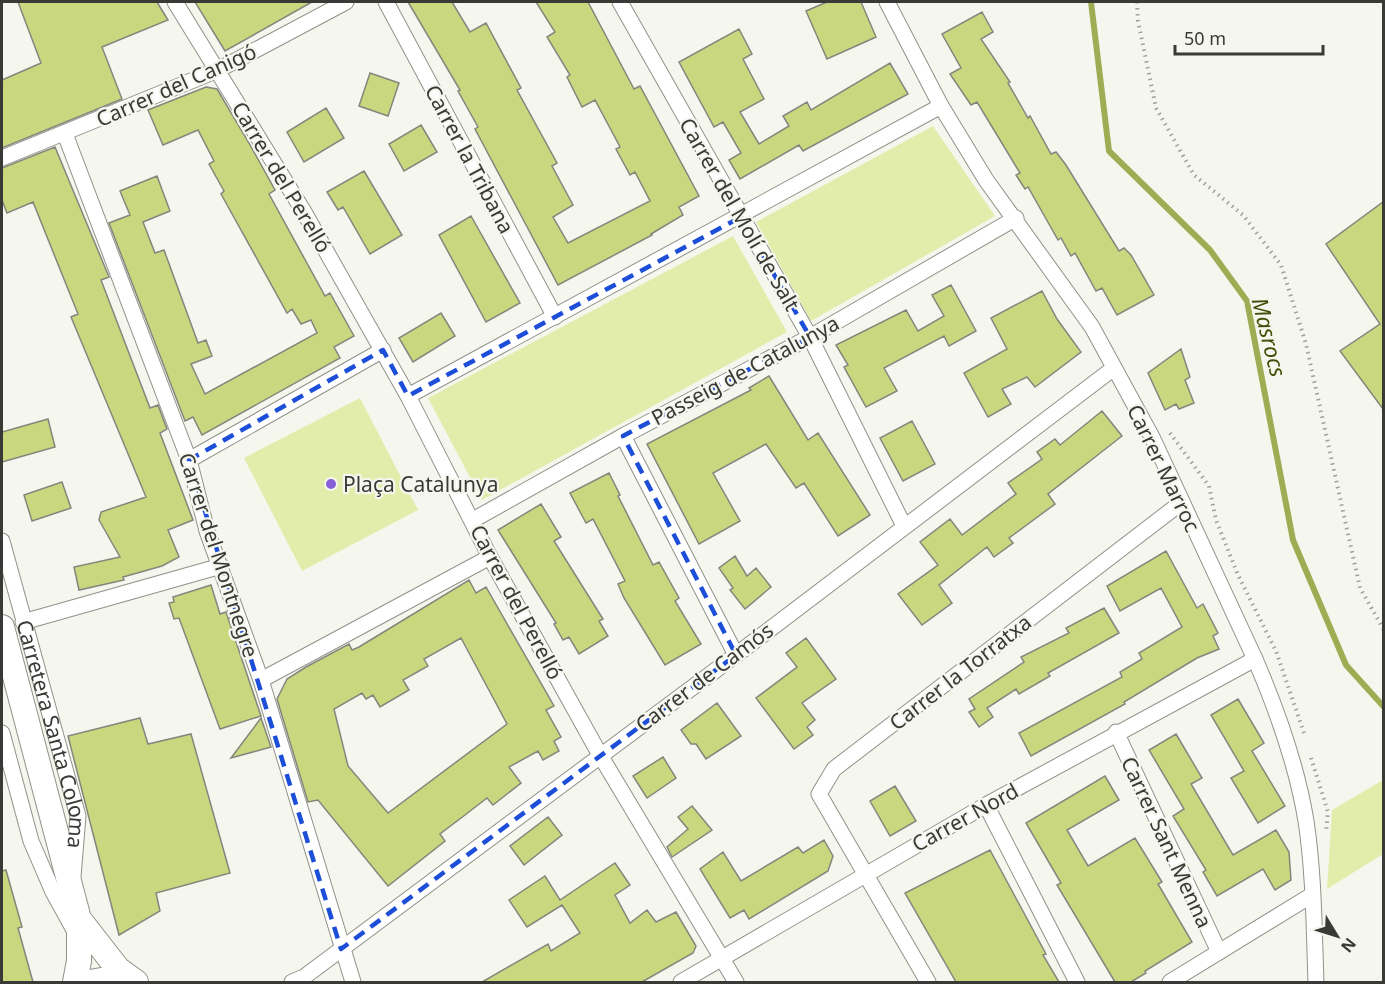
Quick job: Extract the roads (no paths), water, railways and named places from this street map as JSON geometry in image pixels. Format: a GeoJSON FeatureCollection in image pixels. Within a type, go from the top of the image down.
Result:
{"type":"FeatureCollection","features":[{"type":"Feature","properties":{"kind":"main road","name":"Carretera Santa Coloma"},"geometry":{"type":"LineString","coordinates":[[12,624],[79,929],[79,961],[75,982]]}},
{"type":"Feature","properties":{"kind":"main road"},"geometry":{"type":"LineString","coordinates":[[79,929],[118,969],[135,982]]}},
{"type":"Feature","properties":{"kind":"main road"},"geometry":{"type":"LineString","coordinates":[[90,982],[113,978],[135,982]]}},
{"type":"Feature","properties":{"kind":"street","name":"Carrer del Perelló"},"geometry":{"type":"LineString","coordinates":[[175,2],[304,212],[383,350],[490,557],[600,755],[736,982]]}},
{"type":"Feature","properties":{"kind":"street","name":"Carrer del Canigó"},"geometry":{"type":"LineString","coordinates":[[2,158],[218,70],[346,2]]}},
{"type":"Feature","properties":{"kind":"street","name":"Carrer la Tribana"},"geometry":{"type":"LineString","coordinates":[[386,2],[555,317]]}},
{"type":"Feature","properties":{"kind":"street","name":"Carrer del Molí de Salt"},"geometry":{"type":"LineString","coordinates":[[620,2],[810,337],[904,526]]}},
{"type":"Feature","properties":{"kind":"street","name":"Carrer Marroc"},"geometry":{"type":"LineString","coordinates":[[887,2],[941,106],[986,180],[1016,218],[1092,327],[1152,437],[1255,659],[1270,694],[1294,769],[1306,821],[1316,982]]}},
{"type":"Feature","properties":{"kind":"street"},"geometry":{"type":"LineString","coordinates":[[408,396],[741,217],[941,106]]}},
{"type":"Feature","properties":{"kind":"street","name":"Carrer del Montnegre"},"geometry":{"type":"LineString","coordinates":[[65,134],[189,460],[207,531],[261,680],[352,982]]}},
{"type":"Feature","properties":{"kind":"street","name":"Passeig de Catalunya"},"geometry":{"type":"LineString","coordinates":[[472,520],[623,435],[810,337],[1016,218]]}},
{"type":"Feature","properties":{"kind":"street"},"geometry":{"type":"LineString","coordinates":[[189,460],[383,350]]}},
{"type":"Feature","properties":{"kind":"street","name":"Carrer de Camós"},"geometry":{"type":"LineString","coordinates":[[292,982],[341,949],[736,655],[1114,368]]}},
{"type":"Feature","properties":{"kind":"street"},"geometry":{"type":"LineString","coordinates":[[623,435],[736,655]]}},
{"type":"Feature","properties":{"kind":"street","name":"Carrer la Torratxa"},"geometry":{"type":"LineString","coordinates":[[864,874],[819,794],[834,769],[1182,502]]}},
{"type":"Feature","properties":{"kind":"street","name":"Carretera Santa Coloma"},"geometry":{"type":"LineString","coordinates":[[2,541],[12,624]]}},
{"type":"Feature","properties":{"kind":"street"},"geometry":{"type":"LineString","coordinates":[[261,680],[490,557]]}},
{"type":"Feature","properties":{"kind":"street"},"geometry":{"type":"LineString","coordinates":[[12,624],[221,566]]}},
{"type":"Feature","properties":{"kind":"street","name":"Carrer Nord"},"geometry":{"type":"LineString","coordinates":[[681,982],[986,805],[1116,732],[1255,659]]}},
{"type":"Feature","properties":{"kind":"street","name":"Carrer Sant Menna"},"geometry":{"type":"LineString","coordinates":[[1116,732],[1219,952]]}},
{"type":"Feature","properties":{"kind":"street"},"geometry":{"type":"LineString","coordinates":[[2,733],[31,841],[53,892],[79,929]]}},
{"type":"Feature","properties":{"kind":"street"},"geometry":{"type":"LineString","coordinates":[[986,805],[1077,982]]}},
{"type":"Feature","properties":{"kind":"street"},"geometry":{"type":"LineString","coordinates":[[864,874],[928,982]]}},
{"type":"Feature","properties":{"kind":"street"},"geometry":{"type":"LineString","coordinates":[[1170,982],[1312,895]]}},
{"type":"Feature","properties":{"kind":"waterway","name":"Masrocs"},"geometry":{"type":"LineString","coordinates":[[1091,2],[1109,151],[1210,250],[1247,301],[1293,540],[1346,665],[1384,707]]}},
{"type":"Feature","properties":{"kind":"place","name":"Plaça Catalunya"},"geometry":{"type":"Point","coordinates":[331,484]}}]}
